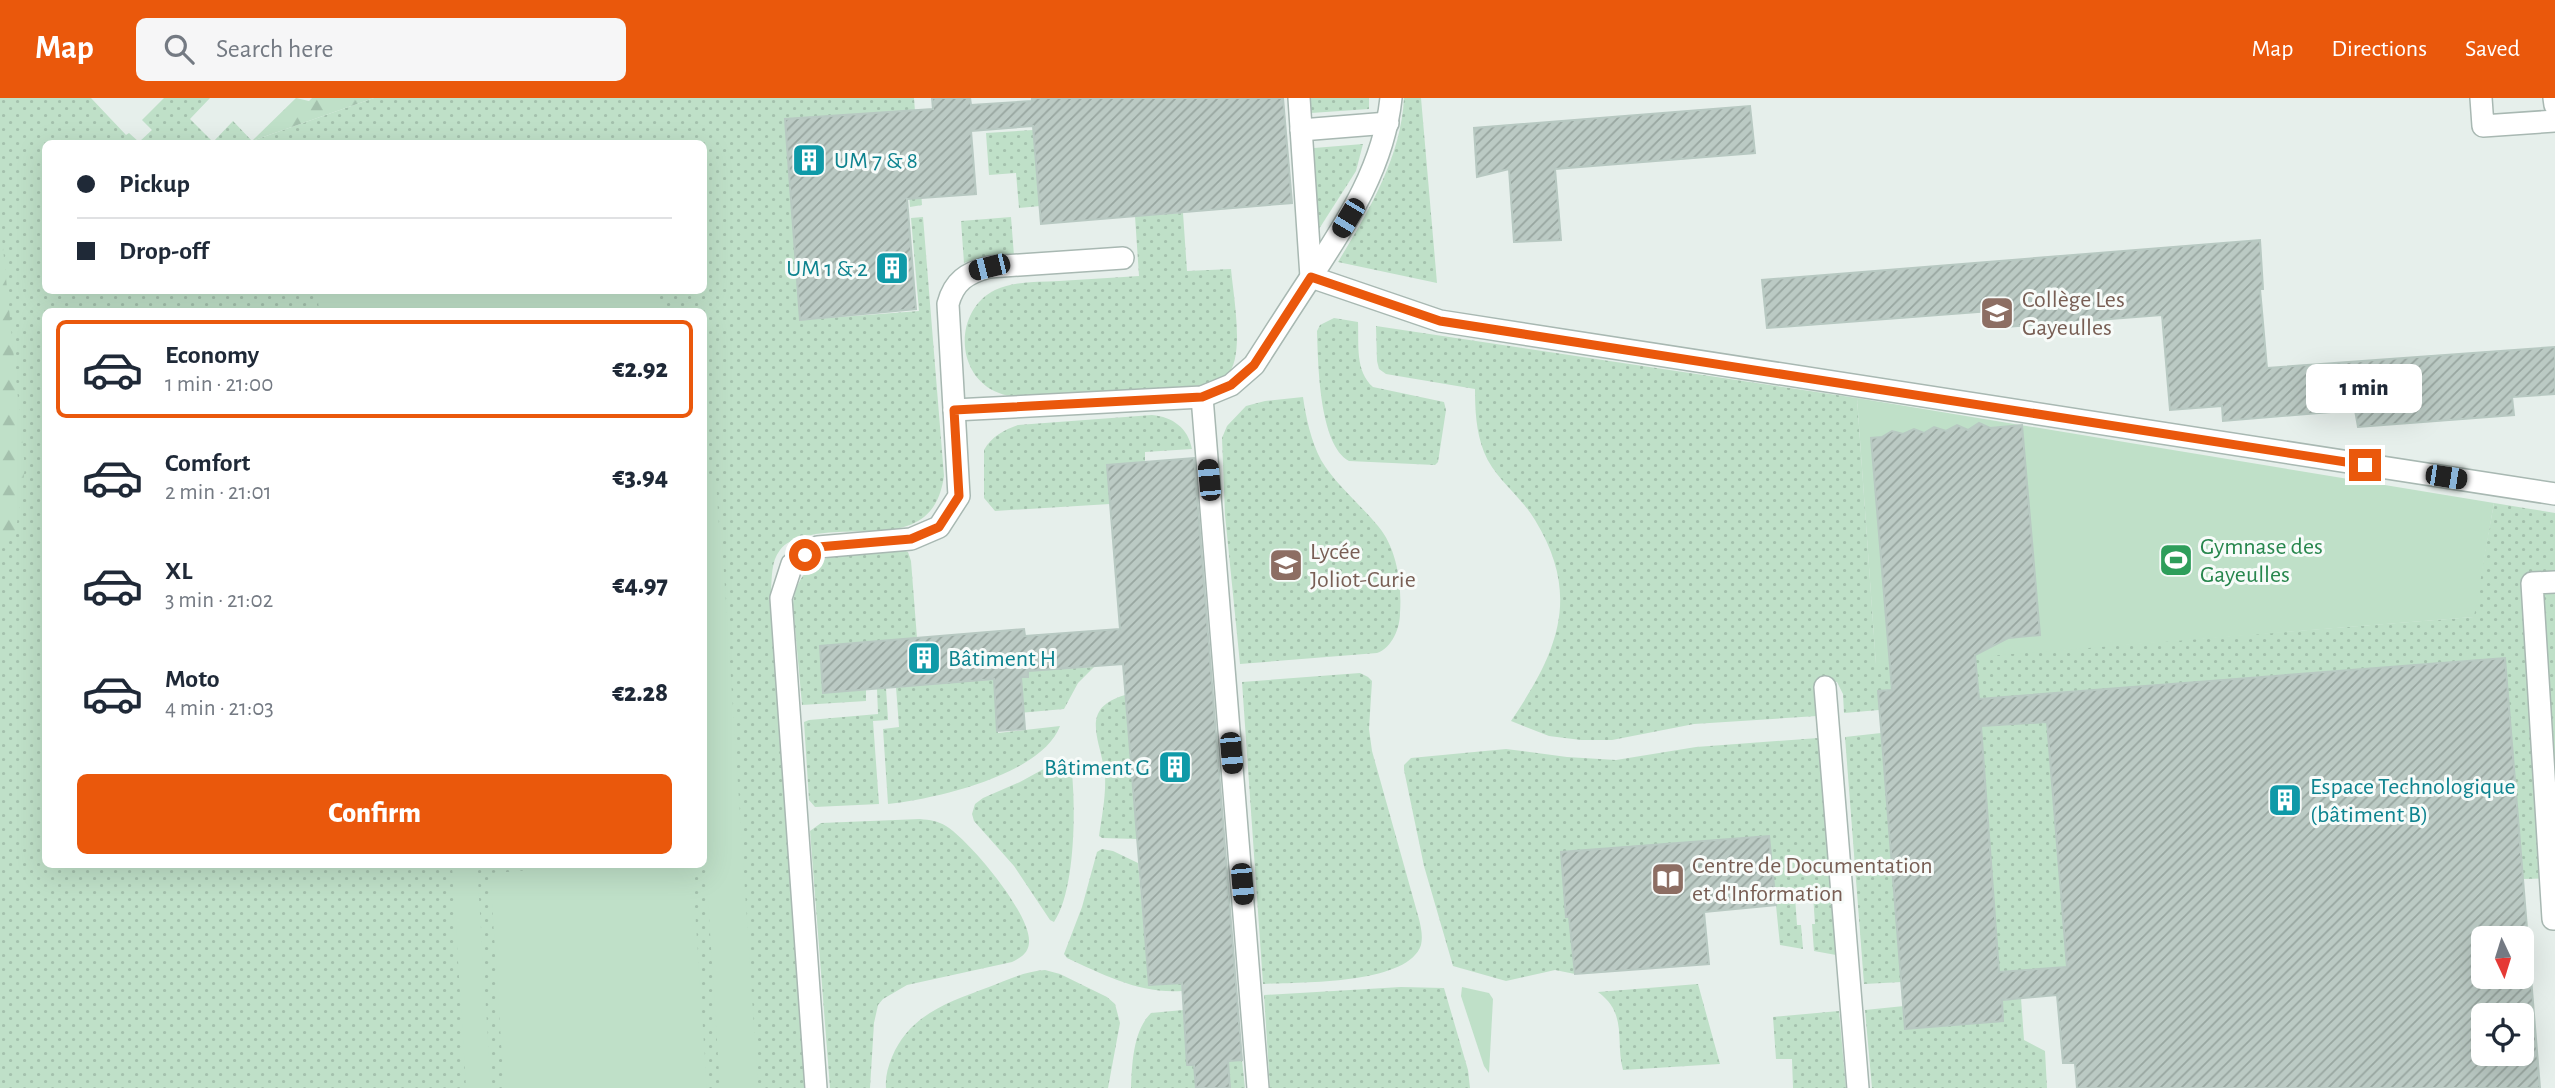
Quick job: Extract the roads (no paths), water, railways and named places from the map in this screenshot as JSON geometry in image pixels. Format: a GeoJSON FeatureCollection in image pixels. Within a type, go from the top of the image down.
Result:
{"type":"FeatureCollection","features":[{"type":"Feature","properties":{"kind":"lane"},"geometry":{"type":"LineString","coordinates":[[1299,98],[1311,277]]}},
{"type":"Feature","properties":{"kind":"lane"},"geometry":{"type":"LineString","coordinates":[[954,410],[1202,397],[1231,385],[1254,365],[1359,200],[1378,158],[1388,123],[1391,98]]}},
{"type":"Feature","properties":{"kind":"lane"},"geometry":{"type":"LineString","coordinates":[[2481,98],[2483,126],[2555,121]]}},
{"type":"Feature","properties":{"kind":"lane"},"geometry":{"type":"LineString","coordinates":[[2554,98],[2555,105]]}},
{"type":"Feature","properties":{"kind":"lane"},"geometry":{"type":"LineString","coordinates":[[1301,130],[1388,123]]}},
{"type":"Feature","properties":{"kind":"lane"},"geometry":{"type":"LineString","coordinates":[[816,1088],[781,598],[792,564],[818,547],[911,539],[939,527],[959,496],[948,304],[952,290],[961,279],[973,271],[989,267],[1123,258]]}},
{"type":"Feature","properties":{"kind":"lane"},"geometry":{"type":"LineString","coordinates":[[1311,277],[1440,321],[2555,494]]}},
{"type":"Feature","properties":{"kind":"lane"},"geometry":{"type":"LineString","coordinates":[[1202,397],[1258,1088]]}},
{"type":"Feature","properties":{"kind":"lane"},"geometry":{"type":"LineString","coordinates":[[2555,582],[2532,583],[2555,919]]}},
{"type":"Feature","properties":{"kind":"lane"},"geometry":{"type":"LineString","coordinates":[[1825,687],[1858,1088]]}},
{"type":"Feature","properties":{"kind":"place","name":"UM 7 & 8"},"geometry":{"type":"Point","coordinates":[809,160]}},
{"type":"Feature","properties":{"kind":"place","name":"UM 1 & 2"},"geometry":{"type":"Point","coordinates":[892,268]}},
{"type":"Feature","properties":{"kind":"place","name":"Collège Les Gayeulles"},"geometry":{"type":"Point","coordinates":[1997,313]}},
{"type":"Feature","properties":{"kind":"place","name":"Gymnase des Gayeulles"},"geometry":{"type":"Point","coordinates":[2176,560]}},
{"type":"Feature","properties":{"kind":"place","name":"Lycée Joliot-Curie"},"geometry":{"type":"Point","coordinates":[1286,565]}},
{"type":"Feature","properties":{"kind":"place","name":"Bâtiment H"},"geometry":{"type":"Point","coordinates":[924,658]}},
{"type":"Feature","properties":{"kind":"place","name":"Bâtiment G"},"geometry":{"type":"Point","coordinates":[1175,767]}},
{"type":"Feature","properties":{"kind":"place","name":"Espace Technologique (bâtiment B)"},"geometry":{"type":"Point","coordinates":[2285,800]}},
{"type":"Feature","properties":{"kind":"place","name":"Centre de Documentation et d'Information"},"geometry":{"type":"Point","coordinates":[1668,879]}}]}
